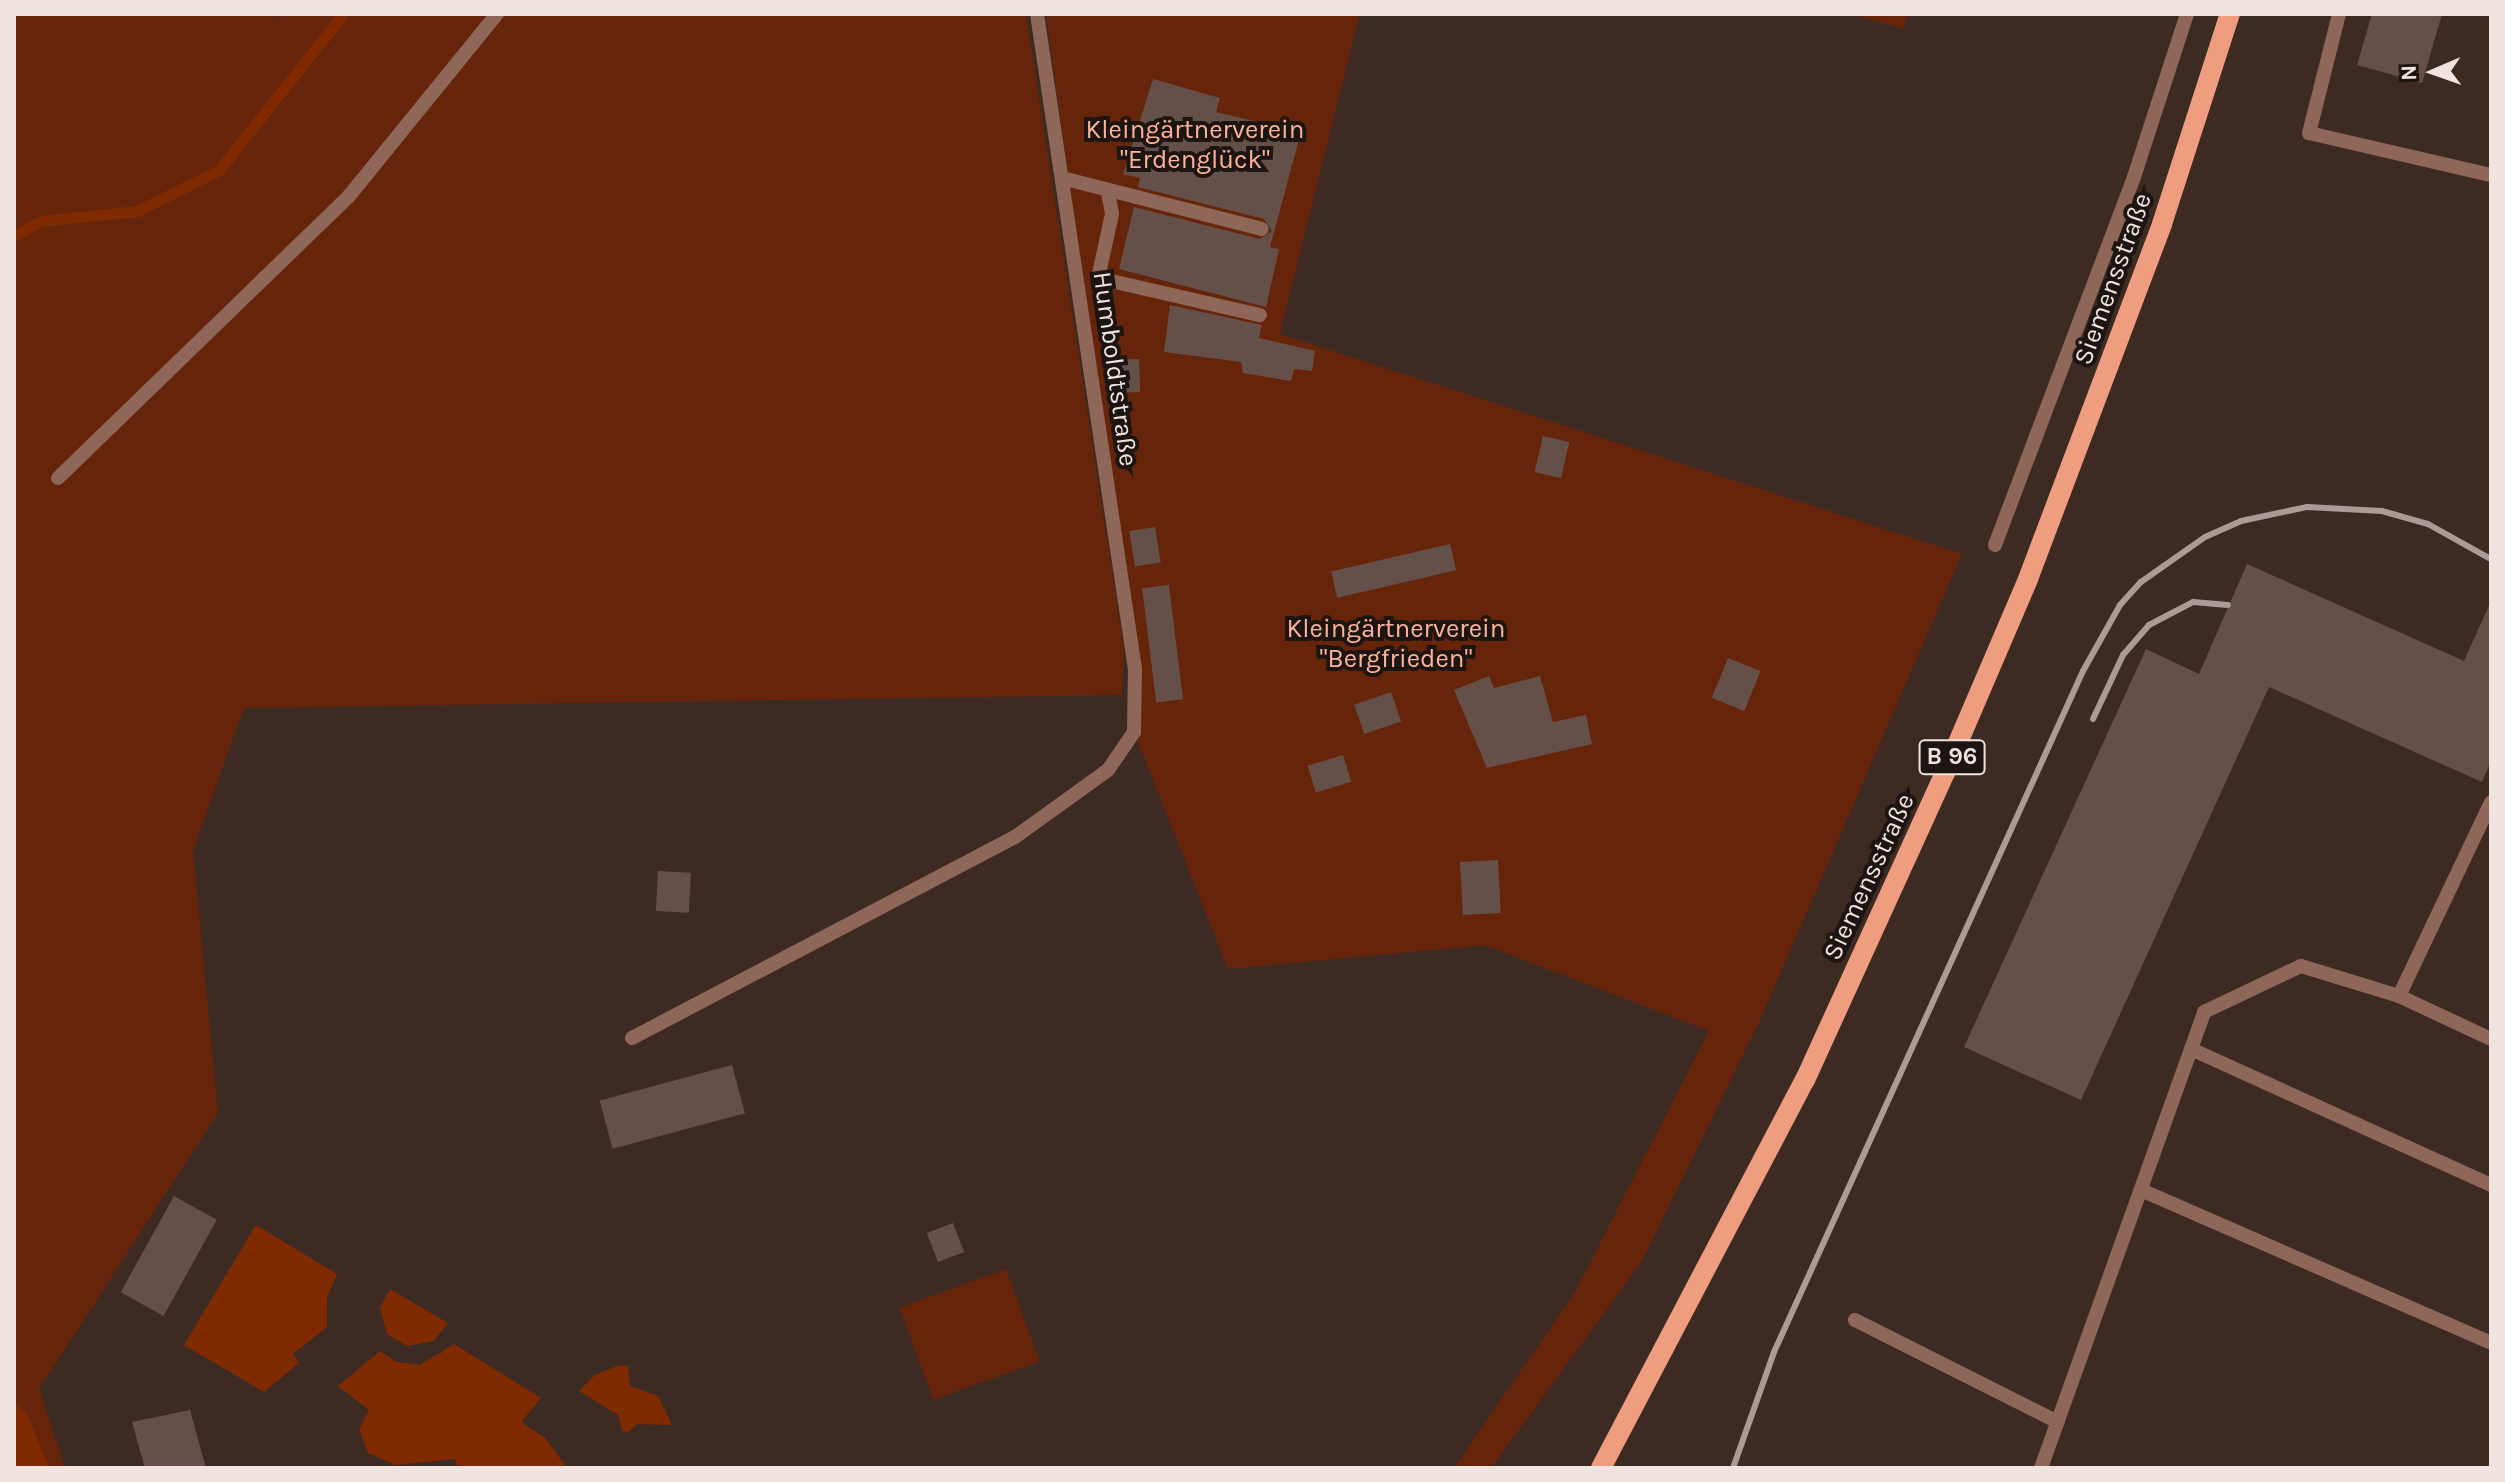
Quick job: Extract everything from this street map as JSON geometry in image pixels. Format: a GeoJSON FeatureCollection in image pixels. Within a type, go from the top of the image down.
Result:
{"type":"FeatureCollection","features":[{"type":"Feature","properties":{"kind":"main road","name":"Siemensstraße"},"geometry":{"type":"LineString","coordinates":[[1601,1468],[1805,1080],[1945,773],[2028,579],[2162,224],[2230,14]]}},
{"type":"Feature","properties":{"kind":"lane"},"geometry":{"type":"LineString","coordinates":[[58,478],[349,196],[497,14]]}},
{"type":"Feature","properties":{"kind":"lane","name":"Humboldtstraße"},"geometry":{"type":"LineString","coordinates":[[632,1038],[1015,837],[1108,770],[1134,732],[1135,669],[1037,14]]}},
{"type":"Feature","properties":{"kind":"lane"},"geometry":{"type":"LineString","coordinates":[[1995,545],[2134,177],[2187,14]]}},
{"type":"Feature","properties":{"kind":"lane"},"geometry":{"type":"LineString","coordinates":[[2339,14],[2309,133],[2491,175]]}},
{"type":"Feature","properties":{"kind":"lane"},"geometry":{"type":"LineString","coordinates":[[1062,178],[1093,183],[1108,193],[1262,229]]}},
{"type":"Feature","properties":{"kind":"lane"},"geometry":{"type":"LineString","coordinates":[[1108,193],[1112,214],[1098,278],[1260,315]]}},
{"type":"Feature","properties":{"kind":"lane"},"geometry":{"type":"LineString","coordinates":[[2399,996],[2491,802]]}},
{"type":"Feature","properties":{"kind":"lane"},"geometry":{"type":"LineString","coordinates":[[2041,1468],[2204,1012],[2301,966],[2399,996],[2491,1039]]}},
{"type":"Feature","properties":{"kind":"lane"},"geometry":{"type":"LineString","coordinates":[[2191,1049],[2491,1185]]}},
{"type":"Feature","properties":{"kind":"lane"},"geometry":{"type":"LineString","coordinates":[[2141,1190],[2491,1343]]}},
{"type":"Feature","properties":{"kind":"lane"},"geometry":{"type":"LineString","coordinates":[[1855,1320],[2058,1422]]}},
{"type":"Feature","properties":{"kind":"green space"},"geometry":{"type":"Polygon","coordinates":[[[14,14],[275,14],[273,23],[277,14],[1026,14],[1124,650],[1122,695],[244,708],[193,850],[218,1113],[39,1389],[65,1468],[49,1468],[28,1415],[14,1401],[14,14]]]}},
{"type":"Feature","properties":{"kind":"green space","name":"Kleingärtnerverein \"Bergfrieden\""},"geometry":{"type":"Polygon","coordinates":[[[1046,14],[1360,14],[1280,334],[1962,554],[1761,1018],[1642,1261],[1491,1468],[1454,1468],[1575,1292],[1709,1031],[1485,945],[1228,969],[1134,732],[1135,669],[1046,14]]]}},
{"type":"Feature","properties":{"kind":"green space"},"geometry":{"type":"Polygon","coordinates":[[[1851,14],[1908,14],[1903,29],[1851,14]]]}},
{"type":"Feature","properties":{"kind":"green space"},"geometry":{"type":"Polygon","coordinates":[[[1006,1269],[1040,1361],[933,1400],[900,1308],[1006,1269]]]}},
{"type":"Feature","properties":{"kind":"shaded area"},"geometry":{"type":"Polygon","coordinates":[[[256,1225],[337,1274],[327,1298],[327,1327],[293,1354],[299,1363],[264,1392],[184,1345],[256,1225]]]}},
{"type":"Feature","properties":{"kind":"shaded area"},"geometry":{"type":"Polygon","coordinates":[[[390,1289],[448,1323],[434,1341],[407,1346],[387,1334],[380,1308],[390,1289]]]}},
{"type":"Feature","properties":{"kind":"shaded area"},"geometry":{"type":"Polygon","coordinates":[[[454,1344],[541,1398],[521,1422],[546,1439],[567,1468],[458,1468],[455,1459],[396,1465],[368,1453],[359,1429],[369,1410],[338,1386],[380,1351],[397,1362],[420,1365],[454,1344]]]}},
{"type":"Feature","properties":{"kind":"shaded area"},"geometry":{"type":"Polygon","coordinates":[[[617,1366],[628,1366],[630,1386],[658,1396],[672,1425],[637,1424],[629,1432],[622,1431],[618,1415],[579,1391],[595,1375],[617,1366]]]}},
{"type":"Feature","properties":{"kind":"shaded area"},"geometry":{"type":"Polygon","coordinates":[[[14,1401],[28,1415],[49,1468],[14,1468],[14,1401]]]}},
{"type":"Feature","properties":{"kind":"building"},"geometry":{"type":"Polygon","coordinates":[[[2372,14],[2442,14],[2422,83],[2357,65],[2372,14]]]}},
{"type":"Feature","properties":{"kind":"building"},"geometry":{"type":"Polygon","coordinates":[[[1153,79],[1220,98],[1216,112],[1301,132],[1270,247],[1279,249],[1266,307],[1119,269],[1134,207],[1260,239],[1272,231],[1264,219],[1138,187],[1140,178],[1123,174],[1153,79]]]}},
{"type":"Feature","properties":{"kind":"building"},"geometry":{"type":"Polygon","coordinates":[[[1170,305],[1262,325],[1259,338],[1315,351],[1312,371],[1294,369],[1291,381],[1243,373],[1241,362],[1164,352],[1170,305]]]}},
{"type":"Feature","properties":{"kind":"building"},"geometry":{"type":"Polygon","coordinates":[[[1139,359],[1140,392],[1109,393],[1108,360],[1139,359]]]}},
{"type":"Feature","properties":{"kind":"building"},"geometry":{"type":"Polygon","coordinates":[[[1543,436],[1569,442],[1561,478],[1535,472],[1543,436]]]}},
{"type":"Feature","properties":{"kind":"building"},"geometry":{"type":"Polygon","coordinates":[[[1155,527],[1161,563],[1135,567],[1129,531],[1155,527]]]}},
{"type":"Feature","properties":{"kind":"building"},"geometry":{"type":"Polygon","coordinates":[[[1450,544],[1456,570],[1337,598],[1331,571],[1450,544]]]}},
{"type":"Feature","properties":{"kind":"building"},"geometry":{"type":"Polygon","coordinates":[[[2247,564],[2464,661],[2491,601],[2491,761],[2482,782],[2269,687],[2081,1100],[1964,1047],[2146,649],[2199,674],[2247,564]]]}},
{"type":"Feature","properties":{"kind":"building"},"geometry":{"type":"Polygon","coordinates":[[[1169,585],[1183,699],[1156,702],[1142,588],[1169,585]]]}},
{"type":"Feature","properties":{"kind":"building"},"geometry":{"type":"Polygon","coordinates":[[[1728,658],[1760,671],[1744,711],[1712,698],[1728,658]]]}},
{"type":"Feature","properties":{"kind":"building"},"geometry":{"type":"Polygon","coordinates":[[[1489,676],[1494,688],[1540,676],[1553,722],[1586,715],[1592,744],[1487,768],[1454,690],[1489,676]]]}},
{"type":"Feature","properties":{"kind":"building"},"geometry":{"type":"Polygon","coordinates":[[[1391,692],[1401,721],[1364,734],[1354,705],[1391,692]]]}},
{"type":"Feature","properties":{"kind":"building"},"geometry":{"type":"Polygon","coordinates":[[[1343,755],[1351,782],[1316,793],[1308,766],[1343,755]]]}},
{"type":"Feature","properties":{"kind":"building"},"geometry":{"type":"Polygon","coordinates":[[[1498,860],[1501,913],[1463,915],[1460,862],[1498,860]]]}},
{"type":"Feature","properties":{"kind":"building"},"geometry":{"type":"Polygon","coordinates":[[[658,871],[691,873],[689,913],[656,911],[658,871]]]}},
{"type":"Feature","properties":{"kind":"building"},"geometry":{"type":"Polygon","coordinates":[[[732,1065],[745,1113],[613,1149],[600,1100],[732,1065]]]}},
{"type":"Feature","properties":{"kind":"building"},"geometry":{"type":"Polygon","coordinates":[[[174,1196],[217,1220],[164,1316],[121,1292],[174,1196]]]}},
{"type":"Feature","properties":{"kind":"building"},"geometry":{"type":"Polygon","coordinates":[[[953,1223],[964,1252],[938,1262],[927,1233],[953,1223]]]}},
{"type":"Feature","properties":{"kind":"building"},"geometry":{"type":"Polygon","coordinates":[[[190,1410],[206,1468],[145,1468],[132,1422],[190,1410]]]}},
{"type":"Feature","properties":{"kind":"waterway"},"geometry":{"type":"LineString","coordinates":[[14,236],[40,221],[137,211],[219,170],[343,14]]}},
{"type":"Feature","properties":{"kind":"railway"},"geometry":{"type":"LineString","coordinates":[[1733,1468],[1774,1352],[2083,671],[2120,605],[2141,582],[2205,537],[2241,521],[2307,507],[2382,511],[2428,524],[2491,559]]}},
{"type":"Feature","properties":{"kind":"railway"},"geometry":{"type":"LineString","coordinates":[[2093,719],[2123,655],[2149,625],[2193,602],[2228,605]]}},
{"type":"Feature","properties":{"kind":"park label","name":"Kleingärtnerverein \"Erdenglück\""},"geometry":{"type":"Point","coordinates":[1195,145]}}]}
